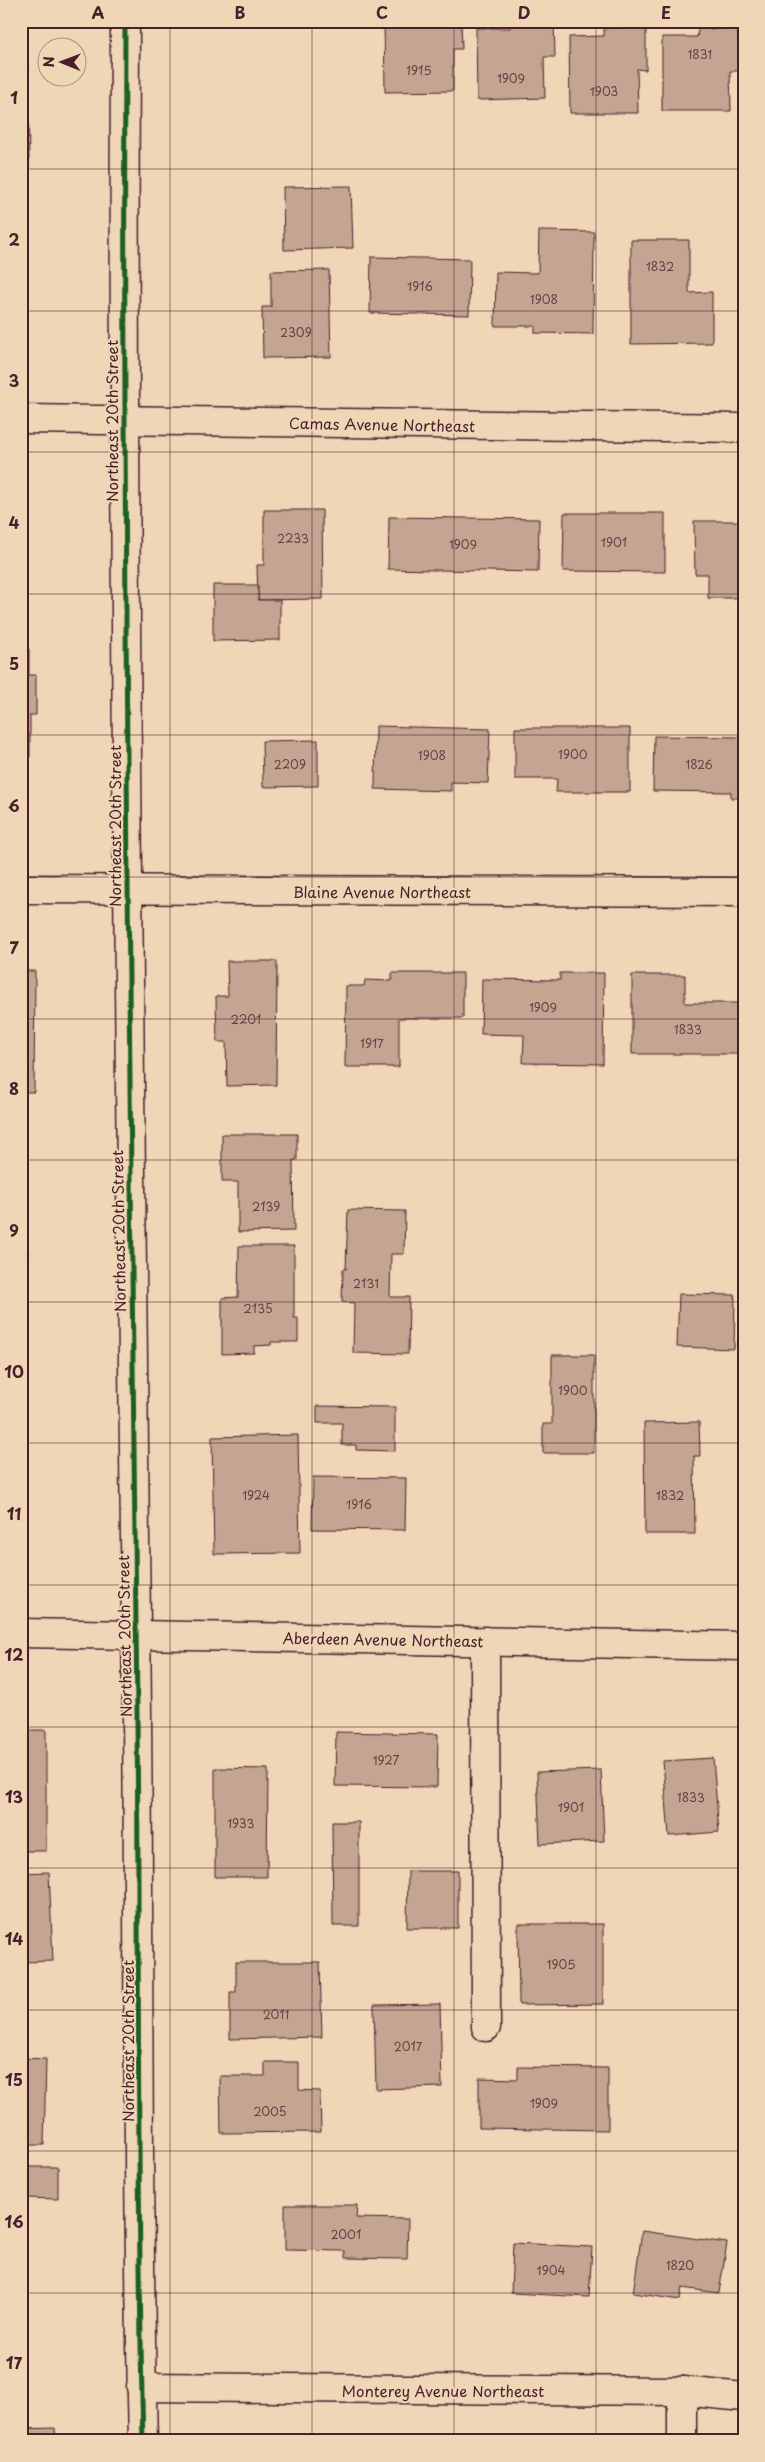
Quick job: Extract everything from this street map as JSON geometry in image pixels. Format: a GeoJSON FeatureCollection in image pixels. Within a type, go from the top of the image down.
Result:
{"type":"FeatureCollection","features":[{"type":"Feature","properties":{"kind":"street","name":"Northeast 20th Street"},"geometry":{"type":"LineString","coordinates":[[125,21],[123,420],[126,890],[136,1634],[141,2387],[143,2441]]}},
{"type":"Feature","properties":{"kind":"street","name":"Camas Avenue Northeast"},"geometry":{"type":"LineString","coordinates":[[21,419],[744,428]]}},
{"type":"Feature","properties":{"kind":"street","name":"Blaine Avenue Northeast"},"geometry":{"type":"LineString","coordinates":[[21,889],[744,892]]}},
{"type":"Feature","properties":{"kind":"street","name":"Aberdeen Avenue Northeast"},"geometry":{"type":"LineString","coordinates":[[21,1633],[744,1646]]}},
{"type":"Feature","properties":{"kind":"street"},"geometry":{"type":"LineString","coordinates":[[485,1641],[486,2027]]}},
{"type":"Feature","properties":{"kind":"street","name":"Monterey Avenue Northeast"},"geometry":{"type":"LineString","coordinates":[[141,2387],[682,2391],[744,2397]]}},
{"type":"Feature","properties":{"kind":"street"},"geometry":{"type":"LineString","coordinates":[[682,2391],[682,2441]]}},
{"type":"Feature","properties":{"kind":"building"},"geometry":{"type":"Polygon","coordinates":[[[384,21],[461,21],[462,49],[453,49],[453,91],[385,92],[384,21]]]}},
{"type":"Feature","properties":{"kind":"building"},"geometry":{"type":"Polygon","coordinates":[[[510,21],[554,21],[555,57],[544,57],[545,98],[477,100],[476,28],[510,28],[510,21]]]}},
{"type":"Feature","properties":{"kind":"building"},"geometry":{"type":"Polygon","coordinates":[[[646,27],[646,70],[637,69],[638,113],[570,113],[569,37],[604,36],[604,28],[646,27]]]}},
{"type":"Feature","properties":{"kind":"building"},"geometry":{"type":"Polygon","coordinates":[[[698,29],[738,29],[739,71],[730,71],[731,111],[662,111],[662,37],[697,37],[698,29]]]}},
{"type":"Feature","properties":{"kind":"building"},"geometry":{"type":"Polygon","coordinates":[[[28,65],[29,167],[21,168],[21,66],[28,65]]]}},
{"type":"Feature","properties":{"kind":"building"},"geometry":{"type":"Polygon","coordinates":[[[351,186],[353,248],[284,250],[283,187],[351,186]]]}},
{"type":"Feature","properties":{"kind":"building"},"geometry":{"type":"Polygon","coordinates":[[[539,231],[594,232],[593,334],[535,333],[535,326],[495,326],[496,272],[538,273],[539,231]]]}},
{"type":"Feature","properties":{"kind":"building"},"geometry":{"type":"Polygon","coordinates":[[[631,240],[689,240],[689,293],[712,292],[712,343],[631,344],[631,240]]]}},
{"type":"Feature","properties":{"kind":"building"},"geometry":{"type":"Polygon","coordinates":[[[371,257],[470,259],[469,315],[370,313],[371,257]]]}},
{"type":"Feature","properties":{"kind":"building"},"geometry":{"type":"Polygon","coordinates":[[[329,270],[331,357],[263,358],[262,307],[271,307],[271,271],[329,270]]]}},
{"type":"Feature","properties":{"kind":"building"},"geometry":{"type":"Polygon","coordinates":[[[264,510],[322,510],[323,599],[258,600],[257,565],[264,565],[264,510]]]}},
{"type":"Feature","properties":{"kind":"building"},"geometry":{"type":"Polygon","coordinates":[[[564,513],[665,513],[665,572],[563,571],[564,513]]]}},
{"type":"Feature","properties":{"kind":"building"},"geometry":{"type":"Polygon","coordinates":[[[389,517],[539,519],[538,572],[388,569],[389,517]]]}},
{"type":"Feature","properties":{"kind":"building"},"geometry":{"type":"Polygon","coordinates":[[[694,521],[744,521],[744,598],[708,598],[708,574],[695,574],[694,521]]]}},
{"type":"Feature","properties":{"kind":"building"},"geometry":{"type":"Polygon","coordinates":[[[213,585],[258,585],[258,600],[280,600],[280,640],[213,641],[213,585]]]}},
{"type":"Feature","properties":{"kind":"building"},"geometry":{"type":"Polygon","coordinates":[[[21,649],[29,649],[29,675],[36,675],[36,715],[30,715],[30,757],[21,757],[21,649]]]}},
{"type":"Feature","properties":{"kind":"building"},"geometry":{"type":"Polygon","coordinates":[[[376,726],[490,729],[488,783],[451,782],[451,791],[375,789],[376,726]]]}},
{"type":"Feature","properties":{"kind":"building"},"geometry":{"type":"Polygon","coordinates":[[[515,728],[630,728],[630,792],[556,792],[557,779],[515,779],[515,728]]]}},
{"type":"Feature","properties":{"kind":"building"},"geometry":{"type":"Polygon","coordinates":[[[654,736],[744,737],[744,798],[731,798],[731,792],[653,791],[654,736]]]}},
{"type":"Feature","properties":{"kind":"building"},"geometry":{"type":"Polygon","coordinates":[[[318,740],[318,786],[263,787],[262,741],[318,740]]]}},
{"type":"Feature","properties":{"kind":"building"},"geometry":{"type":"Polygon","coordinates":[[[227,961],[277,961],[276,1085],[227,1086],[226,1042],[217,1042],[216,996],[228,996],[227,961]]]}},
{"type":"Feature","properties":{"kind":"building"},"geometry":{"type":"Polygon","coordinates":[[[21,971],[35,971],[34,1092],[21,1092],[21,971]]]}},
{"type":"Feature","properties":{"kind":"building"},"geometry":{"type":"Polygon","coordinates":[[[392,973],[463,973],[463,1018],[399,1018],[399,1067],[345,1067],[346,986],[364,986],[365,980],[392,981],[392,973]]]}},
{"type":"Feature","properties":{"kind":"building"},"geometry":{"type":"Polygon","coordinates":[[[560,973],[604,973],[603,1064],[523,1063],[524,1035],[481,1034],[482,979],[560,980],[560,973]]]}},
{"type":"Feature","properties":{"kind":"building"},"geometry":{"type":"Polygon","coordinates":[[[632,975],[685,975],[685,1003],[744,1003],[744,1054],[632,1054],[632,975]]]}},
{"type":"Feature","properties":{"kind":"building"},"geometry":{"type":"Polygon","coordinates":[[[222,1134],[297,1134],[297,1160],[293,1160],[294,1231],[238,1232],[238,1182],[222,1182],[222,1134]]]}},
{"type":"Feature","properties":{"kind":"building"},"geometry":{"type":"Polygon","coordinates":[[[348,1210],[405,1211],[404,1254],[391,1254],[390,1297],[409,1297],[408,1354],[353,1353],[354,1303],[342,1302],[343,1269],[346,1269],[348,1210]]]}},
{"type":"Feature","properties":{"kind":"building"},"geometry":{"type":"Polygon","coordinates":[[[21,1245],[29,1254],[21,1261],[21,1245]]]}},
{"type":"Feature","properties":{"kind":"building"},"geometry":{"type":"Polygon","coordinates":[[[239,1246],[294,1246],[294,1318],[298,1318],[298,1342],[271,1342],[271,1345],[254,1346],[254,1353],[222,1354],[222,1298],[238,1297],[239,1246]]]}},
{"type":"Feature","properties":{"kind":"building"},"geometry":{"type":"Polygon","coordinates":[[[679,1294],[735,1295],[734,1349],[677,1347],[679,1294]]]}},
{"type":"Feature","properties":{"kind":"building"},"geometry":{"type":"Polygon","coordinates":[[[21,1341],[30,1343],[21,1377],[21,1341]]]}},
{"type":"Feature","properties":{"kind":"building"},"geometry":{"type":"Polygon","coordinates":[[[552,1355],[594,1355],[594,1453],[543,1453],[543,1424],[552,1424],[552,1355]]]}},
{"type":"Feature","properties":{"kind":"building"},"geometry":{"type":"Polygon","coordinates":[[[317,1406],[395,1407],[395,1451],[356,1450],[356,1445],[342,1445],[342,1423],[317,1423],[317,1406]]]}},
{"type":"Feature","properties":{"kind":"building"},"geometry":{"type":"Polygon","coordinates":[[[699,1422],[700,1456],[694,1456],[695,1534],[645,1534],[644,1423],[699,1422]]]}},
{"type":"Feature","properties":{"kind":"building"},"geometry":{"type":"Polygon","coordinates":[[[298,1435],[300,1553],[214,1554],[212,1437],[298,1435]]]}},
{"type":"Feature","properties":{"kind":"building"},"geometry":{"type":"Polygon","coordinates":[[[313,1477],[406,1478],[405,1530],[312,1529],[313,1477]]]}},
{"type":"Feature","properties":{"kind":"building"},"geometry":{"type":"Polygon","coordinates":[[[21,1730],[46,1730],[46,1851],[21,1851],[21,1730]]]}},
{"type":"Feature","properties":{"kind":"building"},"geometry":{"type":"Polygon","coordinates":[[[336,1732],[438,1734],[437,1787],[335,1786],[336,1732]]]}},
{"type":"Feature","properties":{"kind":"building"},"geometry":{"type":"Polygon","coordinates":[[[713,1758],[719,1832],[669,1836],[663,1761],[713,1758]]]}},
{"type":"Feature","properties":{"kind":"building"},"geometry":{"type":"Polygon","coordinates":[[[215,1768],[268,1769],[267,1877],[215,1877],[215,1768]]]}},
{"type":"Feature","properties":{"kind":"building"},"geometry":{"type":"Polygon","coordinates":[[[601,1770],[604,1841],[540,1844],[537,1772],[601,1770]]]}},
{"type":"Feature","properties":{"kind":"building"},"geometry":{"type":"Polygon","coordinates":[[[332,1822],[359,1822],[359,1926],[333,1926],[332,1822]]]}},
{"type":"Feature","properties":{"kind":"building"},"geometry":{"type":"Polygon","coordinates":[[[408,1871],[458,1871],[458,1928],[407,1928],[408,1871]]]}},
{"type":"Feature","properties":{"kind":"building"},"geometry":{"type":"Polygon","coordinates":[[[49,1872],[53,1961],[21,1962],[21,1873],[49,1872]]]}},
{"type":"Feature","properties":{"kind":"building"},"geometry":{"type":"Polygon","coordinates":[[[518,1924],[603,1924],[603,2004],[519,2005],[518,1924]]]}},
{"type":"Feature","properties":{"kind":"building"},"geometry":{"type":"Polygon","coordinates":[[[236,1962],[320,1962],[322,2037],[230,2039],[230,1992],[236,1992],[236,1962]]]}},
{"type":"Feature","properties":{"kind":"building"},"geometry":{"type":"Polygon","coordinates":[[[440,2004],[442,2087],[376,2089],[374,2005],[440,2004]]]}},
{"type":"Feature","properties":{"kind":"building"},"geometry":{"type":"Polygon","coordinates":[[[21,2058],[46,2059],[44,2145],[21,2145],[21,2058]]]}},
{"type":"Feature","properties":{"kind":"building"},"geometry":{"type":"Polygon","coordinates":[[[265,2062],[299,2062],[299,2090],[320,2091],[321,2132],[221,2133],[220,2076],[265,2076],[265,2062]]]}},
{"type":"Feature","properties":{"kind":"building"},"geometry":{"type":"Polygon","coordinates":[[[518,2067],[608,2068],[608,2130],[479,2128],[479,2078],[518,2079],[518,2067]]]}},
{"type":"Feature","properties":{"kind":"building"},"geometry":{"type":"Polygon","coordinates":[[[21,2167],[58,2167],[58,2199],[24,2198],[24,2359],[21,2359],[21,2167]]]}},
{"type":"Feature","properties":{"kind":"building"},"geometry":{"type":"Polygon","coordinates":[[[285,2205],[357,2205],[356,2218],[408,2219],[407,2259],[345,2258],[345,2251],[285,2250],[285,2205]]]}},
{"type":"Feature","properties":{"kind":"building"},"geometry":{"type":"Polygon","coordinates":[[[642,2231],[727,2243],[719,2293],[682,2288],[680,2300],[633,2293],[642,2231]]]}},
{"type":"Feature","properties":{"kind":"building"},"geometry":{"type":"Polygon","coordinates":[[[513,2243],[592,2247],[589,2297],[511,2293],[513,2243]]]}},
{"type":"Feature","properties":{"kind":"building"},"geometry":{"type":"Polygon","coordinates":[[[55,2428],[56,2441],[21,2441],[21,2429],[55,2428]]]}},
{"type":"Feature","properties":{"kind":"cycle path"},"geometry":{"type":"LineString","coordinates":[[125,21],[125,422],[143,2441]]}}]}
